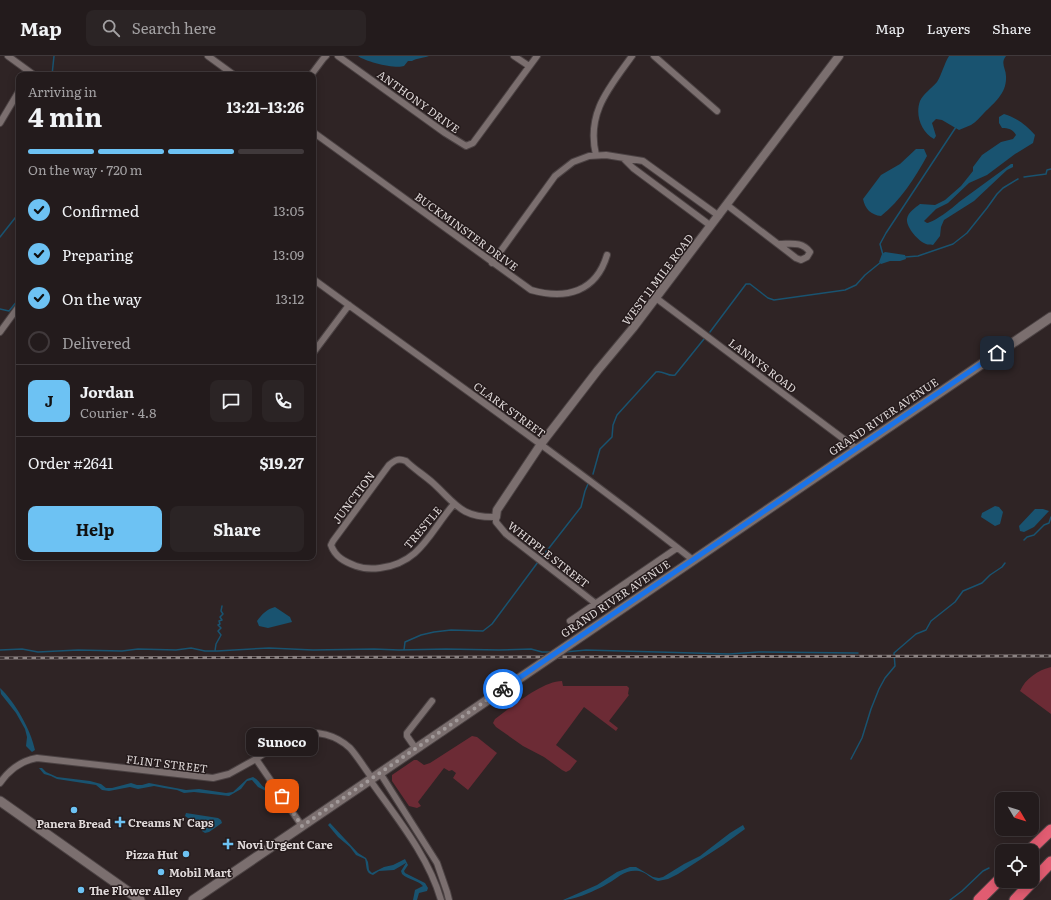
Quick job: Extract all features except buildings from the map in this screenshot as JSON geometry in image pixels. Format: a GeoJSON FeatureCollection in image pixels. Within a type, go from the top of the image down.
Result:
{"type":"FeatureCollection","features":[{"type":"Feature","properties":{"kind":"highway"},"geometry":{"type":"LineString","coordinates":[[1036,844],[1051,830]]}},
{"type":"Feature","properties":{"kind":"highway"},"geometry":{"type":"LineString","coordinates":[[1039,866],[1051,855]]}},
{"type":"Feature","properties":{"kind":"highway"},"geometry":{"type":"LineString","coordinates":[[1015,900],[1051,862]]}},
{"type":"Feature","properties":{"kind":"highway"},"geometry":{"type":"LineString","coordinates":[[979,900],[995,885]]}},
{"type":"Feature","properties":{"kind":"highway"},"geometry":{"type":"LineString","coordinates":[[1005,900],[1017,888]]}},
{"type":"Feature","properties":{"kind":"main road","name":"GRAND RIVER AVENUE"},"geometry":{"type":"LineString","coordinates":[[193,900],[1051,317]]}},
{"type":"Feature","properties":{"kind":"main road"},"geometry":{"type":"LineString","coordinates":[[0,801],[140,900]]}},
{"type":"Feature","properties":{"kind":"street"},"geometry":{"type":"LineString","coordinates":[[8,56],[28,72]]}},
{"type":"Feature","properties":{"kind":"street"},"geometry":{"type":"LineString","coordinates":[[313,72],[326,56]]}},
{"type":"Feature","properties":{"kind":"street","name":"ANTHONY DRIVE"},"geometry":{"type":"LineString","coordinates":[[338,56],[452,138],[463,145],[469,146],[477,138],[529,66]]}},
{"type":"Feature","properties":{"kind":"street"},"geometry":{"type":"LineString","coordinates":[[514,56],[529,66],[537,56]]}},
{"type":"Feature","properties":{"kind":"street"},"geometry":{"type":"LineString","coordinates":[[596,155],[593,141],[593,131],[597,111],[607,90],[632,56]]}},
{"type":"Feature","properties":{"kind":"street"},"geometry":{"type":"LineString","coordinates":[[654,56],[717,111]]}},
{"type":"Feature","properties":{"kind":"street","name":"WEST 11 MILE ROAD"},"geometry":{"type":"LineString","coordinates":[[496,517],[498,510],[541,444],[719,216],[838,56]]}},
{"type":"Feature","properties":{"kind":"street"},"geometry":{"type":"LineString","coordinates":[[212,57],[230,72]]}},
{"type":"Feature","properties":{"kind":"street"},"geometry":{"type":"LineString","coordinates":[[0,123],[16,96]]}},
{"type":"Feature","properties":{"kind":"street","name":"BUCKMINSTER DRIVE"},"geometry":{"type":"LineString","coordinates":[[316,134],[531,290],[551,295],[562,295],[573,292],[588,284],[599,274],[604,266],[607,255]]}},
{"type":"Feature","properties":{"kind":"street"},"geometry":{"type":"LineString","coordinates":[[492,263],[555,176],[573,162],[596,155],[606,155],[643,162],[719,216]]}},
{"type":"Feature","properties":{"kind":"street"},"geometry":{"type":"LineString","coordinates":[[624,158],[633,168],[711,226]]}},
{"type":"Feature","properties":{"kind":"street"},"geometry":{"type":"LineString","coordinates":[[669,195],[677,185]]}},
{"type":"Feature","properties":{"kind":"street"},"geometry":{"type":"LineString","coordinates":[[727,205],[779,244]]}},
{"type":"Feature","properties":{"kind":"street","name":"CLARK STREET"},"geometry":{"type":"LineString","coordinates":[[316,281],[541,444],[634,513],[693,560]]}},
{"type":"Feature","properties":{"kind":"street","name":"LANNYS ROAD"},"geometry":{"type":"LineString","coordinates":[[656,298],[858,449]]}},
{"type":"Feature","properties":{"kind":"street"},"geometry":{"type":"LineString","coordinates":[[316,350],[349,305]]}},
{"type":"Feature","properties":{"kind":"street"},"geometry":{"type":"LineString","coordinates":[[0,332],[16,310]]}},
{"type":"Feature","properties":{"kind":"street","name":"JUNCTION"},"geometry":{"type":"LineString","coordinates":[[336,554],[331,545],[333,541],[389,466],[396,460],[406,461],[433,482],[454,504]]}},
{"type":"Feature","properties":{"kind":"street"},"geometry":{"type":"LineString","coordinates":[[454,504],[467,513],[475,516],[496,517]]}},
{"type":"Feature","properties":{"kind":"street","name":"TRESTLE"},"geometry":{"type":"LineString","coordinates":[[336,554],[344,561],[361,568],[373,569],[388,567],[404,561],[415,554],[454,504]]}},
{"type":"Feature","properties":{"kind":"street","name":"WHIPPLE STREET"},"geometry":{"type":"LineString","coordinates":[[496,517],[496,522],[506,534],[595,603]]}},
{"type":"Feature","properties":{"kind":"street"},"geometry":{"type":"LineString","coordinates":[[570,621],[677,548]]}},
{"type":"Feature","properties":{"kind":"street"},"geometry":{"type":"LineString","coordinates":[[416,748],[407,736],[407,733],[432,702]]}},
{"type":"Feature","properties":{"kind":"street","name":"FLINT STREET"},"geometry":{"type":"LineString","coordinates":[[0,783],[16,766],[25,761],[37,758],[213,778],[229,774],[297,734],[326,734],[339,740],[351,749],[422,856],[431,872],[441,900]]}},
{"type":"Feature","properties":{"kind":"street"},"geometry":{"type":"LineString","coordinates":[[256,759],[302,826]]}},
{"type":"Feature","properties":{"kind":"street"},"geometry":{"type":"LineString","coordinates":[[380,773],[437,863],[446,886],[449,900]]}},
{"type":"Feature","properties":{"kind":"shaded area"},"geometry":{"type":"Polygon","coordinates":[[[1051,667],[1051,714],[1020,691],[1032,676],[1041,670],[1051,667]]]}},
{"type":"Feature","properties":{"kind":"shaded area"},"geometry":{"type":"Polygon","coordinates":[[[562,681],[563,686],[627,686],[629,688],[629,695],[609,721],[618,728],[616,731],[584,707],[556,745],[577,761],[570,770],[566,772],[544,757],[523,746],[496,727],[493,723],[495,719],[536,690],[545,685],[562,681]]]}},
{"type":"Feature","properties":{"kind":"shaded area"},"geometry":{"type":"Polygon","coordinates":[[[472,736],[477,737],[497,753],[468,790],[453,778],[456,773],[452,770],[449,771],[444,768],[418,802],[421,806],[417,808],[409,806],[392,781],[392,775],[414,760],[417,760],[424,765],[430,763],[472,736]]]}},
{"type":"Feature","properties":{"kind":"water"},"geometry":{"type":"Polygon","coordinates":[[[358,56],[429,56],[408,61],[404,66],[394,67],[367,61],[358,56]]]}},
{"type":"Feature","properties":{"kind":"water"},"geometry":{"type":"Polygon","coordinates":[[[949,56],[1006,56],[1003,64],[1006,73],[1006,82],[1000,97],[971,125],[959,130],[942,120],[936,119],[932,123],[936,136],[934,139],[929,136],[920,123],[918,112],[919,106],[923,96],[937,82],[949,56]]]}},
{"type":"Feature","properties":{"kind":"water"},"geometry":{"type":"Polygon","coordinates":[[[1004,114],[1017,120],[1032,131],[1035,135],[1033,143],[1015,154],[987,175],[969,183],[948,203],[936,209],[924,221],[927,223],[939,217],[1013,164],[1013,167],[1007,170],[974,201],[944,220],[941,227],[940,236],[933,245],[923,242],[908,226],[907,219],[909,214],[920,204],[935,205],[945,200],[961,186],[973,171],[973,167],[982,155],[1001,142],[1013,139],[1016,135],[1013,131],[1002,128],[999,123],[999,117],[1004,114]]]}},
{"type":"Feature","properties":{"kind":"water"},"geometry":{"type":"Polygon","coordinates":[[[916,149],[924,149],[927,156],[912,181],[895,203],[881,216],[871,213],[865,206],[863,199],[881,175],[900,164],[916,149]]]}},
{"type":"Feature","properties":{"kind":"water"},"geometry":{"type":"Polygon","coordinates":[[[885,252],[905,255],[906,259],[881,264],[879,262],[882,254],[885,252]]]}},
{"type":"Feature","properties":{"kind":"water"},"geometry":{"type":"Polygon","coordinates":[[[995,506],[999,507],[1003,512],[1000,524],[995,526],[981,517],[982,513],[995,506]]]}},
{"type":"Feature","properties":{"kind":"water"},"geometry":{"type":"Polygon","coordinates":[[[1035,509],[1049,511],[1034,527],[1024,532],[1020,531],[1019,526],[1035,509]]]}},
{"type":"Feature","properties":{"kind":"water"},"geometry":{"type":"Polygon","coordinates":[[[275,607],[290,617],[292,622],[268,628],[259,626],[257,621],[261,616],[267,610],[275,607]]]}},
{"type":"Feature","properties":{"kind":"water"},"geometry":{"type":"Polygon","coordinates":[[[0,688],[17,708],[26,725],[35,750],[32,752],[26,746],[27,737],[25,729],[16,713],[1,694],[0,688]]]}},
{"type":"Feature","properties":{"kind":"water"},"geometry":{"type":"Polygon","coordinates":[[[39,768],[42,768],[46,772],[57,777],[90,781],[101,784],[106,788],[131,783],[142,785],[149,783],[186,790],[199,789],[226,793],[233,792],[247,779],[253,777],[265,788],[272,791],[272,794],[258,787],[252,780],[247,781],[241,789],[229,796],[194,792],[184,793],[177,790],[154,786],[138,789],[130,787],[109,791],[102,790],[96,785],[57,779],[44,774],[39,768]]]}},
{"type":"Feature","properties":{"kind":"water"},"geometry":{"type":"Polygon","coordinates":[[[186,813],[218,818],[222,823],[205,833],[202,831],[201,827],[185,816],[186,813]]]}},
{"type":"Feature","properties":{"kind":"water"},"geometry":{"type":"Polygon","coordinates":[[[330,823],[358,853],[366,858],[369,870],[372,873],[405,859],[408,865],[404,871],[405,873],[425,883],[428,888],[427,891],[419,893],[417,900],[413,900],[415,890],[423,886],[402,874],[401,871],[406,863],[394,870],[379,871],[373,875],[370,874],[367,871],[365,859],[356,855],[350,847],[338,837],[328,825],[330,823]]]}},
{"type":"Feature","properties":{"kind":"water"},"geometry":{"type":"Polygon","coordinates":[[[743,825],[745,829],[723,845],[668,879],[658,881],[642,872],[630,871],[622,874],[592,892],[580,897],[563,900],[597,885],[617,872],[630,867],[636,867],[653,877],[663,877],[700,856],[743,825]]]}},
{"type":"Feature","properties":{"kind":"waterway"},"geometry":{"type":"LineString","coordinates":[[52,72],[54,56]]}},
{"type":"Feature","properties":{"kind":"waterway"},"geometry":{"type":"LineString","coordinates":[[883,255],[880,244],[886,233],[956,127]]}},
{"type":"Feature","properties":{"kind":"waterway"},"geometry":{"type":"LineString","coordinates":[[1024,177],[1046,174],[1047,170],[1051,169]]}},
{"type":"Feature","properties":{"kind":"waterway"},"geometry":{"type":"LineString","coordinates":[[905,257],[918,256],[953,244],[967,233],[997,194],[1003,188],[1018,179]]}},
{"type":"Feature","properties":{"kind":"waterway"},"geometry":{"type":"LineString","coordinates":[[0,237],[16,217]]}},
{"type":"Feature","properties":{"kind":"waterway"},"geometry":{"type":"LineString","coordinates":[[710,332],[746,284],[750,284],[768,298],[774,300],[845,290],[856,285],[865,275],[881,262]]}},
{"type":"Feature","properties":{"kind":"waterway"},"geometry":{"type":"LineString","coordinates":[[0,309],[9,311],[16,302]]}},
{"type":"Feature","properties":{"kind":"waterway"},"geometry":{"type":"LineString","coordinates":[[593,474],[600,449],[612,437],[613,425],[617,415],[656,372],[675,375],[704,339]]}},
{"type":"Feature","properties":{"kind":"waterway"},"geometry":{"type":"LineString","coordinates":[[542,557],[581,507],[588,484]]}},
{"type":"Feature","properties":{"kind":"waterway"},"geometry":{"type":"LineString","coordinates":[[1024,540],[1027,537],[1034,535],[1044,525],[1049,523],[1051,517]]}},
{"type":"Feature","properties":{"kind":"waterway"},"geometry":{"type":"LineString","coordinates":[[404,650],[405,642],[421,635],[451,630],[483,631],[492,624],[538,562]]}},
{"type":"Feature","properties":{"kind":"waterway"},"geometry":{"type":"LineString","coordinates":[[851,759],[862,738],[879,689],[885,678],[895,666],[894,653],[916,634],[926,630],[931,621],[955,602],[963,591],[982,583],[1005,563]]}},
{"type":"Feature","properties":{"kind":"waterway"},"geometry":{"type":"LineString","coordinates":[[215,651],[216,644],[221,635],[218,631],[221,628],[218,625],[220,624],[219,621],[222,620],[220,617],[223,614],[221,611],[222,606]]}},
{"type":"Feature","properties":{"kind":"waterway"},"geometry":{"type":"LineString","coordinates":[[0,650],[22,649],[38,652],[78,650],[122,651],[138,649],[176,650],[191,648],[205,651],[217,651],[269,648],[313,650],[531,649],[542,652],[551,652]]}},
{"type":"Feature","properties":{"kind":"waterway"},"geometry":{"type":"LineString","coordinates":[[565,652],[586,650],[729,654],[759,652],[858,653]]}},
{"type":"Feature","properties":{"kind":"waterway"},"geometry":{"type":"LineString","coordinates":[[950,900],[983,871],[989,868]]}},
{"type":"Feature","properties":{"kind":"railway"},"geometry":{"type":"LineString","coordinates":[[0,658],[1051,656]]}},
{"type":"Feature","properties":{"kind":"way so far"},"geometry":{"type":"LineString","coordinates":[[282,796],[302,826],[503,689]]}},
{"type":"Feature","properties":{"kind":"place","name":"Sunoco"},"geometry":{"type":"Point","coordinates":[282,796]}},
{"type":"Feature","properties":{"kind":"place","name":"Panera Bread"},"geometry":{"type":"Point","coordinates":[74,810]}},
{"type":"Feature","properties":{"kind":"place","name":"Creams N' Caps"},"geometry":{"type":"Point","coordinates":[120,822]}},
{"type":"Feature","properties":{"kind":"place","name":"Novi Urgent Care"},"geometry":{"type":"Point","coordinates":[228,844]}},
{"type":"Feature","properties":{"kind":"place","name":"Pizza Hut"},"geometry":{"type":"Point","coordinates":[186,854]}},
{"type":"Feature","properties":{"kind":"place","name":"Mobil Mart"},"geometry":{"type":"Point","coordinates":[161,872]}},
{"type":"Feature","properties":{"kind":"place","name":"The Flower Alley"},"geometry":{"type":"Point","coordinates":[81,890]}},
{"type":"Feature","properties":{"kind":"route"},"geometry":{"type":"LineString","coordinates":[[503,689],[997,353]]}}]}
